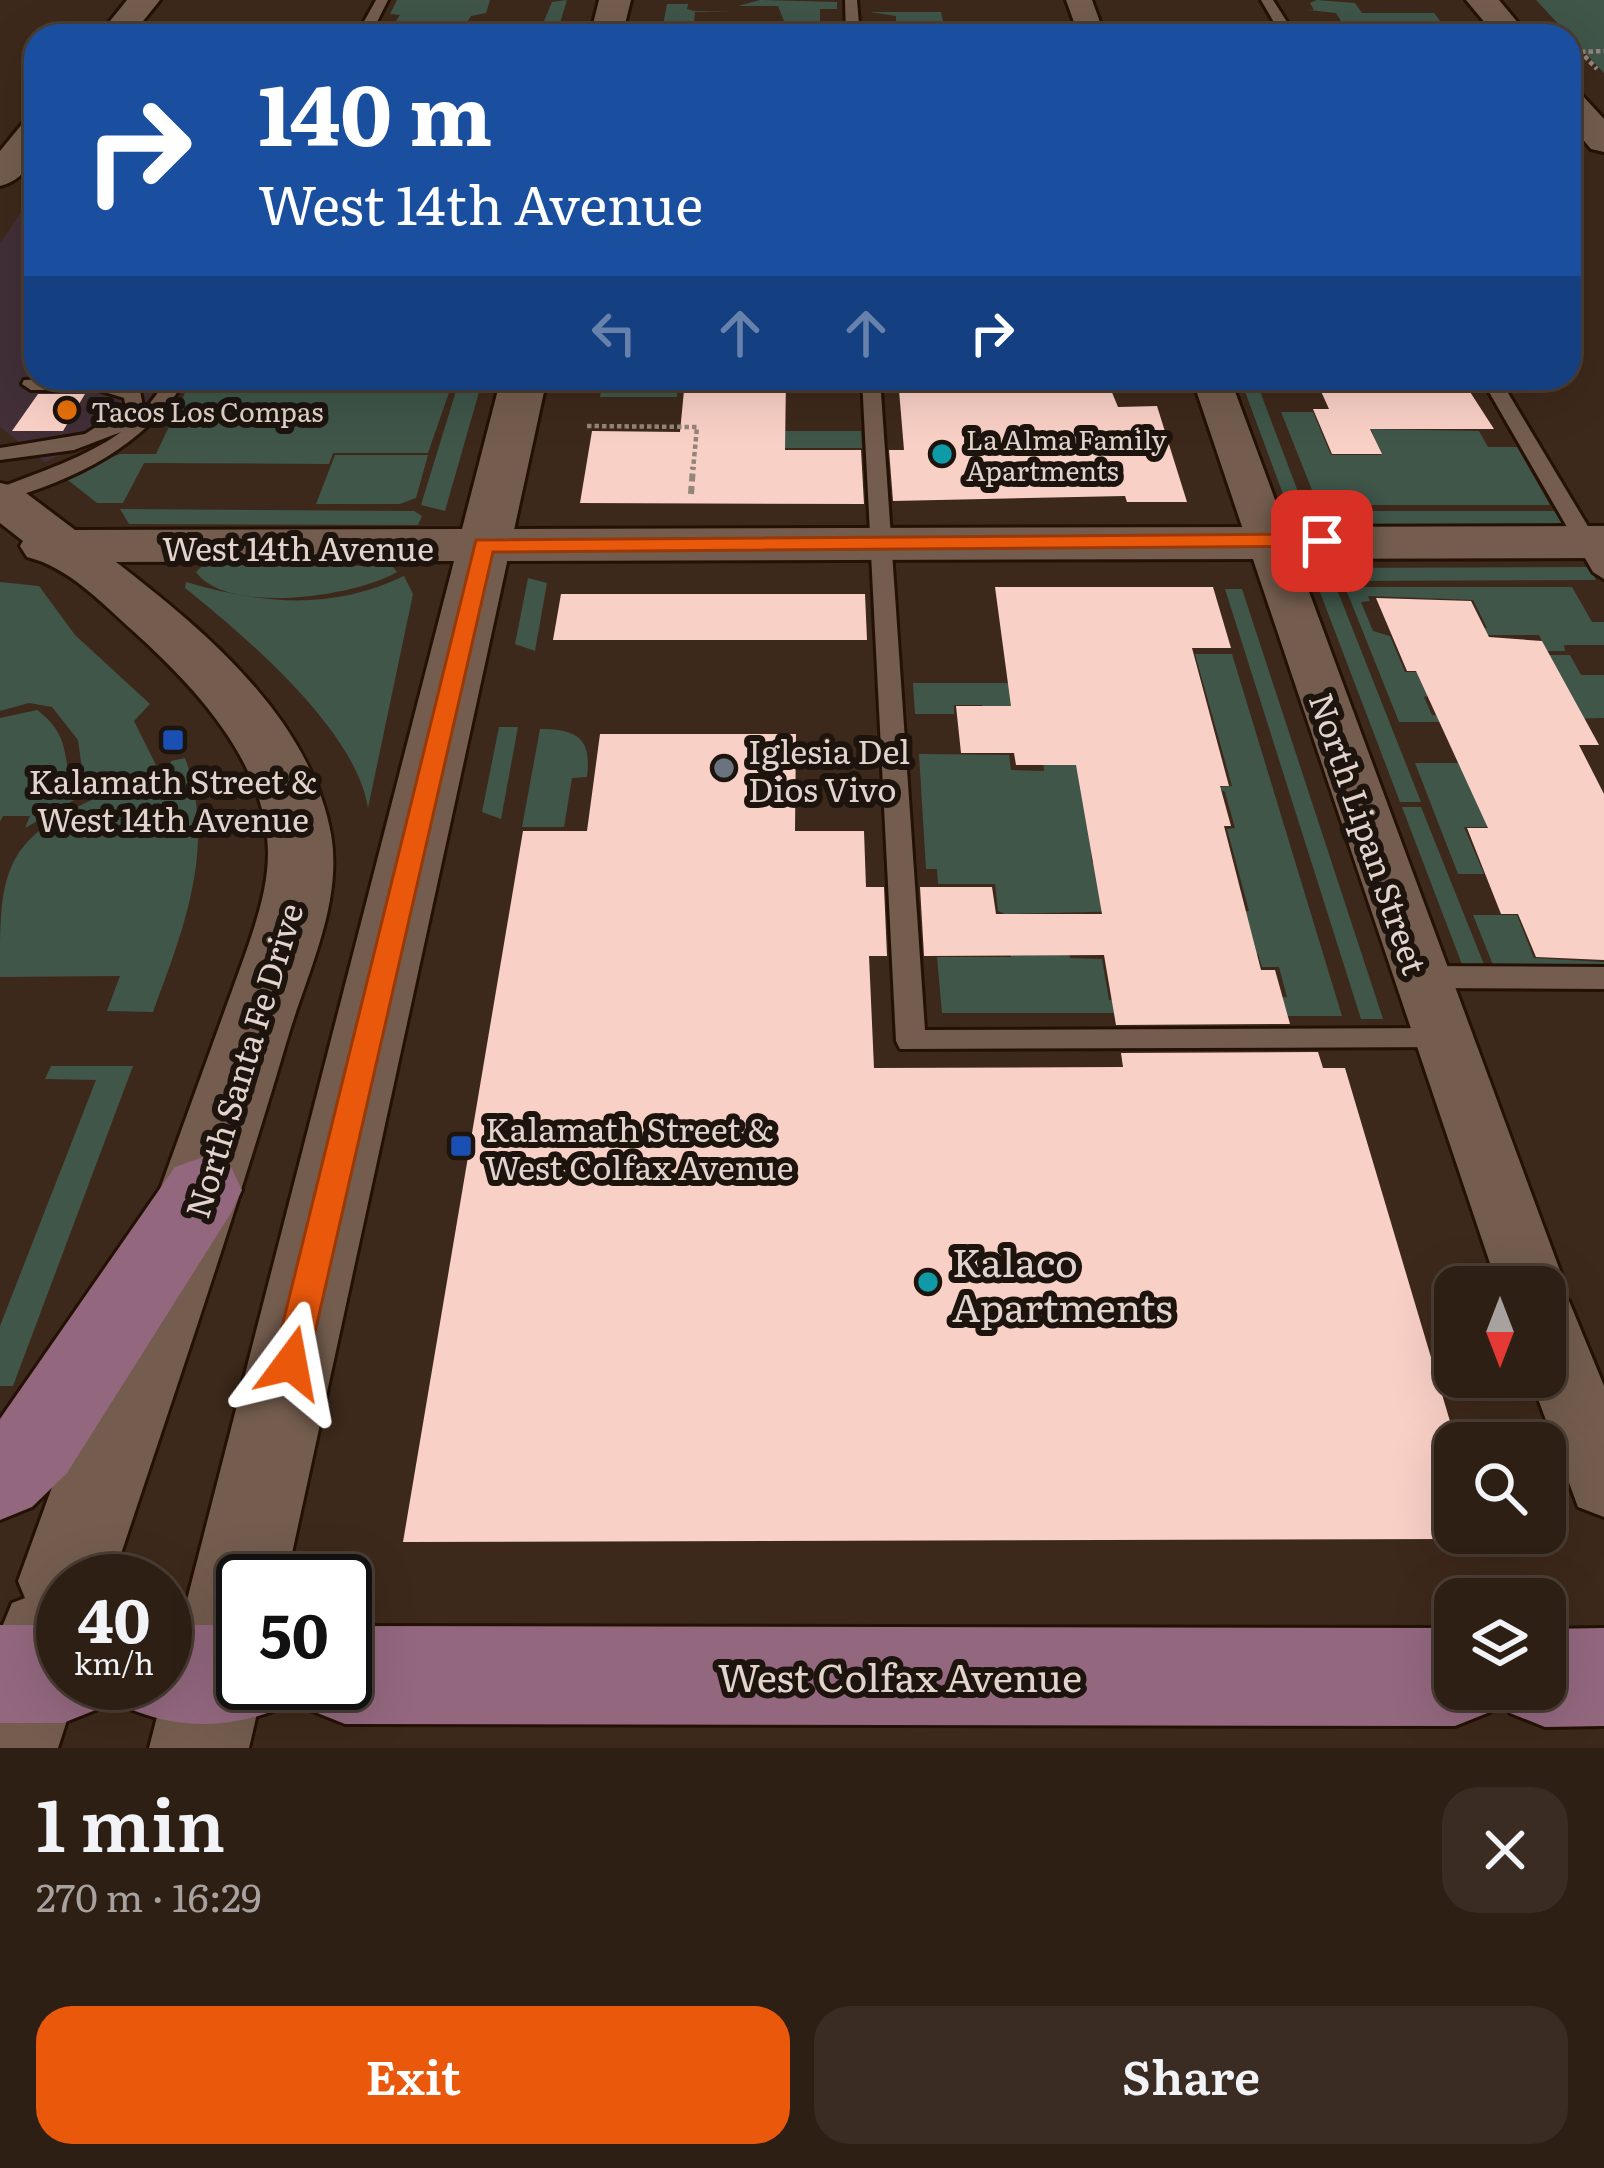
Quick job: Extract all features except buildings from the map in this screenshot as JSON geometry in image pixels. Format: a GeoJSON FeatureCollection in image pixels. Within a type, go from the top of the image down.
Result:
{"type":"FeatureCollection","features":[{"type":"Feature","properties":{"kind":"main road"},"geometry":{"type":"LineString","coordinates":[[124,24],[144,0]]}},
{"type":"Feature","properties":{"kind":"main road"},"geometry":{"type":"LineString","coordinates":[[1482,0],[1503,24]]}},
{"type":"Feature","properties":{"kind":"main road"},"geometry":{"type":"LineString","coordinates":[[0,175],[24,146]]}},
{"type":"Feature","properties":{"kind":"main road"},"geometry":{"type":"LineString","coordinates":[[206,1693],[521,390]]}},
{"type":"Feature","properties":{"kind":"main road","name":"North Santa Fe Drive"},"geometry":{"type":"LineString","coordinates":[[0,496],[30,546],[217,680],[278,773],[299,831],[294,901],[203,1190],[75,1554]]}},
{"type":"Feature","properties":{"kind":"main road","name":"West 14th Avenue"},"geometry":{"type":"LineString","coordinates":[[30,546],[1268,541],[1598,552]]}},
{"type":"Feature","properties":{"kind":"main road"},"geometry":{"type":"LineString","coordinates":[[0,1477],[36,1444],[203,1190]]}},
{"type":"Feature","properties":{"kind":"main road","name":"West Colfax Avenue"},"geometry":{"type":"LineString","coordinates":[[372,1676],[1434,1678]]}},
{"type":"Feature","properties":{"kind":"main road"},"geometry":{"type":"LineString","coordinates":[[1566,1678],[1604,1677]]}},
{"type":"Feature","properties":{"kind":"street","name":"North Lipan Street"},"geometry":{"type":"LineString","coordinates":[[1215,390],[1524,1266]]}},
{"type":"Feature","properties":{"kind":"street"},"geometry":{"type":"LineString","coordinates":[[1566,1379],[1604,1482]]}},
{"type":"Feature","properties":{"kind":"lane"},"geometry":{"type":"LineString","coordinates":[[0,454],[98,435],[127,420],[136,409],[133,395],[124,390]]}},
{"type":"Feature","properties":{"kind":"lane"},"geometry":{"type":"LineString","coordinates":[[0,496],[133,436],[162,408],[172,390]]}},
{"type":"Feature","properties":{"kind":"lane"},"geometry":{"type":"LineString","coordinates":[[872,390],[911,1041],[1442,1039]]}},
{"type":"Feature","properties":{"kind":"lane"},"geometry":{"type":"LineString","coordinates":[[1497,390],[1598,552]]}},
{"type":"Feature","properties":{"kind":"lane"},"geometry":{"type":"LineString","coordinates":[[1421,977],[1604,978]]}},
{"type":"Feature","properties":{"kind":"path"},"geometry":{"type":"LineString","coordinates":[[1585,103],[1604,51]]}},
{"type":"Feature","properties":{"kind":"path"},"geometry":{"type":"LineString","coordinates":[[1585,103],[1604,76]]}},
{"type":"Feature","properties":{"kind":"path"},"geometry":{"type":"LineString","coordinates":[[586,427],[697,427],[691,494]]}},
{"type":"Feature","properties":{"kind":"shaded area"},"geometry":{"type":"Polygon","coordinates":[[[24,208],[24,390],[155,390],[132,425],[45,462],[0,427],[0,243],[24,208]]]}},
{"type":"Feature","properties":{"kind":"green space"},"geometry":{"type":"Polygon","coordinates":[[[397,0],[490,0],[486,13],[471,16],[466,24],[394,24],[400,15],[390,14],[397,0]]]}},
{"type":"Feature","properties":{"kind":"green space"},"geometry":{"type":"Polygon","coordinates":[[[567,0],[560,24],[543,24],[552,2],[567,0]]]}},
{"type":"Feature","properties":{"kind":"green space"},"geometry":{"type":"Polygon","coordinates":[[[760,0],[837,2],[837,9],[820,9],[820,22],[843,24],[663,24],[667,4],[688,4],[687,9],[694,11],[734,11],[695,12],[694,21],[784,21],[778,6],[738,6],[760,0]]]}},
{"type":"Feature","properties":{"kind":"green space"},"geometry":{"type":"Polygon","coordinates":[[[1536,0],[1604,0],[1604,73],[1581,48],[1581,24],[1558,24],[1536,0]]]}},
{"type":"Feature","properties":{"kind":"green space"},"geometry":{"type":"Polygon","coordinates":[[[1310,3],[1355,3],[1362,13],[1434,13],[1443,24],[1336,24],[1341,21],[1336,13],[1308,10],[1314,10],[1310,3]]]}},
{"type":"Feature","properties":{"kind":"green space"},"geometry":{"type":"Polygon","coordinates":[[[870,12],[941,12],[944,24],[869,22],[896,22],[896,16],[870,12]]]}},
{"type":"Feature","properties":{"kind":"green space"},"geometry":{"type":"Polygon","coordinates":[[[186,390],[450,390],[428,453],[333,453],[329,464],[144,463],[123,503],[97,503],[64,477],[120,454],[156,454],[186,390]]]}},
{"type":"Feature","properties":{"kind":"green space"},"geometry":{"type":"Polygon","coordinates":[[[456,390],[480,390],[445,511],[421,505],[456,390]]]}},
{"type":"Feature","properties":{"kind":"green space"},"geometry":{"type":"Polygon","coordinates":[[[601,390],[678,390],[677,397],[600,397],[601,390]]]}},
{"type":"Feature","properties":{"kind":"green space"},"geometry":{"type":"Polygon","coordinates":[[[1244,390],[1260,390],[1303,505],[1287,505],[1244,390]]]}},
{"type":"Feature","properties":{"kind":"green space"},"geometry":{"type":"Polygon","coordinates":[[[1281,412],[1313,412],[1331,455],[1381,455],[1371,429],[1479,431],[1488,447],[1517,447],[1550,505],[1318,505],[1281,412]]]}},
{"type":"Feature","properties":{"kind":"green space"},"geometry":{"type":"Polygon","coordinates":[[[717,431],[861,431],[862,448],[716,448],[717,431]]]}},
{"type":"Feature","properties":{"kind":"green space"},"geometry":{"type":"Polygon","coordinates":[[[335,455],[428,455],[416,498],[400,504],[316,504],[335,455]]]}},
{"type":"Feature","properties":{"kind":"green space"},"geometry":{"type":"Polygon","coordinates":[[[120,509],[414,511],[422,516],[418,525],[129,524],[120,509]]]}},
{"type":"Feature","properties":{"kind":"green space"},"geometry":{"type":"Polygon","coordinates":[[[1318,511],[1558,511],[1564,522],[1551,526],[1324,526],[1318,511]]]}},
{"type":"Feature","properties":{"kind":"green space"},"geometry":{"type":"Polygon","coordinates":[[[203,565],[392,566],[397,572],[324,594],[263,598],[212,586],[196,572],[203,565]]]}},
{"type":"Feature","properties":{"kind":"green space"},"geometry":{"type":"Polygon","coordinates":[[[1589,567],[1596,580],[1346,581],[1341,568],[1589,567]]]}},
{"type":"Feature","properties":{"kind":"green space"},"geometry":{"type":"Polygon","coordinates":[[[404,576],[413,594],[368,808],[359,778],[321,717],[267,659],[185,588],[186,582],[269,599],[323,599],[404,576]]]}},
{"type":"Feature","properties":{"kind":"green space"},"geometry":{"type":"Polygon","coordinates":[[[528,578],[547,583],[535,651],[515,644],[528,578]]]}},
{"type":"Feature","properties":{"kind":"green space"},"geometry":{"type":"Polygon","coordinates":[[[0,582],[39,586],[75,635],[150,704],[134,721],[157,767],[151,773],[94,793],[84,783],[78,740],[52,707],[29,703],[0,711],[0,582]]]}},
{"type":"Feature","properties":{"kind":"green space"},"geometry":{"type":"Polygon","coordinates":[[[1318,587],[1336,587],[1421,802],[1400,802],[1318,587]]]}},
{"type":"Feature","properties":{"kind":"green space"},"geometry":{"type":"Polygon","coordinates":[[[1345,587],[1572,587],[1592,622],[1604,622],[1604,645],[1564,645],[1565,651],[1547,651],[1539,635],[1469,635],[1466,629],[1487,628],[1473,600],[1368,596],[1370,601],[1361,602],[1373,631],[1390,636],[1405,672],[1521,672],[1424,697],[1432,715],[1449,716],[1451,722],[1399,722],[1345,587]]]}},
{"type":"Feature","properties":{"kind":"green space"},"geometry":{"type":"Polygon","coordinates":[[[1225,589],[1242,589],[1383,1019],[1361,1019],[1225,589]]]}},
{"type":"Feature","properties":{"kind":"green space"},"geometry":{"type":"Polygon","coordinates":[[[1195,654],[1232,654],[1342,1016],[1274,1016],[1269,998],[1287,997],[1279,967],[1262,967],[1258,954],[1226,954],[1200,912],[1249,911],[1227,829],[1235,828],[1225,792],[1216,787],[1232,786],[1195,654]]]}},
{"type":"Feature","properties":{"kind":"green space"},"geometry":{"type":"Polygon","coordinates":[[[1527,655],[1570,655],[1581,675],[1604,675],[1604,718],[1568,719],[1527,655]]]}},
{"type":"Feature","properties":{"kind":"green space"},"geometry":{"type":"Polygon","coordinates":[[[913,683],[1077,683],[1080,696],[984,714],[982,705],[954,705],[954,714],[915,714],[913,683]]]}},
{"type":"Feature","properties":{"kind":"green space"},"geometry":{"type":"Polygon","coordinates":[[[37,710],[58,732],[81,796],[25,828],[30,816],[3,816],[0,822],[0,718],[37,710]]]}},
{"type":"Feature","properties":{"kind":"green space"},"geometry":{"type":"Polygon","coordinates":[[[499,727],[518,727],[501,819],[482,812],[499,727]]]}},
{"type":"Feature","properties":{"kind":"green space"},"geometry":{"type":"Polygon","coordinates":[[[540,729],[572,734],[587,753],[587,777],[572,778],[564,827],[522,827],[540,729]]]}},
{"type":"Feature","properties":{"kind":"green space"},"geometry":{"type":"Polygon","coordinates":[[[919,754],[1009,755],[1011,770],[1044,771],[1043,755],[1081,756],[1092,862],[1122,862],[1131,911],[1005,914],[998,911],[995,884],[938,884],[937,869],[926,869],[919,754]]]}},
{"type":"Feature","properties":{"kind":"green space"},"geometry":{"type":"Polygon","coordinates":[[[185,758],[198,823],[197,855],[185,918],[153,1012],[107,1011],[120,976],[0,977],[5,887],[23,847],[64,814],[96,798],[159,778],[167,773],[171,761],[185,758]]]}},
{"type":"Feature","properties":{"kind":"green space"},"geometry":{"type":"Polygon","coordinates":[[[1415,763],[1511,763],[1523,827],[1464,827],[1484,874],[1458,874],[1415,763]]]}},
{"type":"Feature","properties":{"kind":"green space"},"geometry":{"type":"Polygon","coordinates":[[[1402,807],[1421,807],[1485,967],[1463,967],[1402,807]]]}},
{"type":"Feature","properties":{"kind":"green space"},"geometry":{"type":"Polygon","coordinates":[[[1473,915],[1517,915],[1534,958],[1604,962],[1604,971],[1495,970],[1473,915]]]}},
{"type":"Feature","properties":{"kind":"green space"},"geometry":{"type":"Polygon","coordinates":[[[1007,916],[1063,916],[1070,958],[1102,959],[1109,1000],[1125,1001],[1127,1013],[942,1013],[937,957],[1011,957],[1007,916]]]}},
{"type":"Feature","properties":{"kind":"green space"},"geometry":{"type":"Polygon","coordinates":[[[51,1066],[133,1066],[13,1386],[0,1386],[0,1326],[96,1080],[45,1079],[51,1066]]]}},
{"type":"Feature","properties":{"kind":"place","name":"Tacos Los Compas"},"geometry":{"type":"Point","coordinates":[67,410]}},
{"type":"Feature","properties":{"kind":"place","name":"La Alma Family Apartments"},"geometry":{"type":"Point","coordinates":[942,454]}},
{"type":"Feature","properties":{"kind":"place","name":"Kalamath Street & West 14th Avenue"},"geometry":{"type":"Point","coordinates":[173,740]}},
{"type":"Feature","properties":{"kind":"place","name":"Iglesia Del Dios Vivo"},"geometry":{"type":"Point","coordinates":[724,768]}},
{"type":"Feature","properties":{"kind":"place","name":"Kalamath Street & West Colfax Avenue"},"geometry":{"type":"Point","coordinates":[461,1146]}},
{"type":"Feature","properties":{"kind":"place","name":"Kalaco Apartments"},"geometry":{"type":"Point","coordinates":[928,1282]}},
{"type":"Feature","properties":{"kind":"route"},"geometry":{"type":"LineString","coordinates":[[291,1363],[484,545],[1322,541]]}}]}
